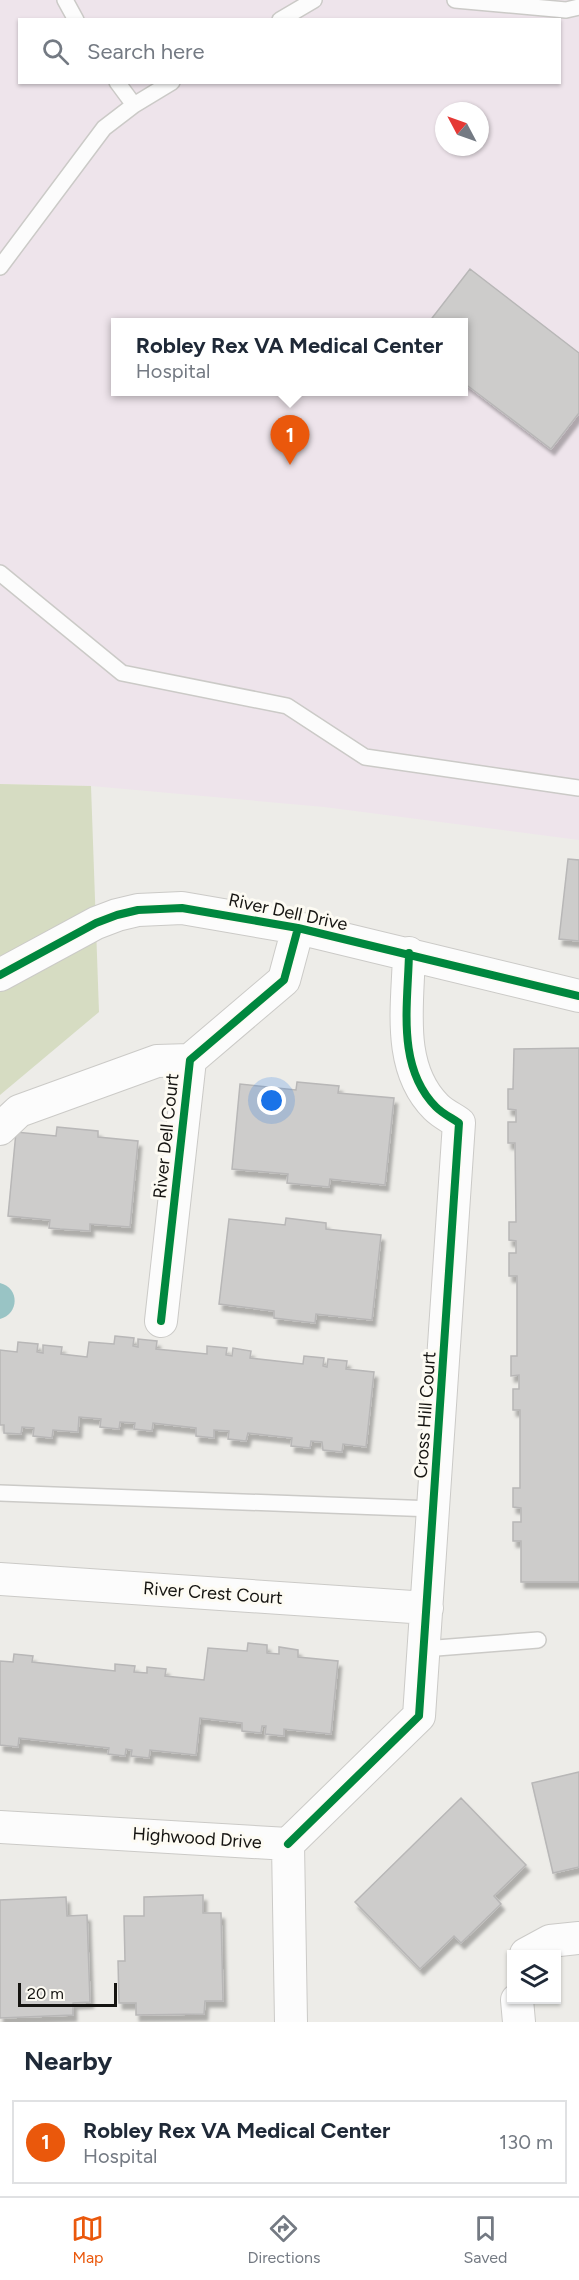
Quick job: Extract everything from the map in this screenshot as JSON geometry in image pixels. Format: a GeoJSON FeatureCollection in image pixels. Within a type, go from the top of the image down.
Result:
{"type":"FeatureCollection","features":[{"type":"Feature","properties":{"kind":"street","name":"River Dell Drive"},"geometry":{"type":"LineString","coordinates":[[0,975],[96,923],[138,910],[182,908],[298,928],[409,953],[553,992],[579,996]]}},
{"type":"Feature","properties":{"kind":"street","name":"River Dell Court"},"geometry":{"type":"LineString","coordinates":[[161,1321],[190,1060],[284,980],[298,928]]}},
{"type":"Feature","properties":{"kind":"street","name":"Cross Hill Court"},"geometry":{"type":"LineString","coordinates":[[288,1844],[419,1716],[459,1123],[431,1101],[420,1087],[409,1059],[409,953]]}},
{"type":"Feature","properties":{"kind":"street"},"geometry":{"type":"LineString","coordinates":[[0,1129],[19,1111],[157,1061],[190,1060]]}},
{"type":"Feature","properties":{"kind":"street","name":"River Crest Court"},"geometry":{"type":"LineString","coordinates":[[0,1579],[427,1608]]}},
{"type":"Feature","properties":{"kind":"street","name":"Highwood Drive"},"geometry":{"type":"LineString","coordinates":[[0,1827],[288,1844],[291,2022]]}},
{"type":"Feature","properties":{"kind":"street"},"geometry":{"type":"LineString","coordinates":[[533,1950],[550,1941],[579,1938]]}},
{"type":"Feature","properties":{"kind":"street"},"geometry":{"type":"LineString","coordinates":[[517,2004],[519,2022]]}},
{"type":"Feature","properties":{"kind":"lane"},"geometry":{"type":"LineString","coordinates":[[65,0],[75,18]]}},
{"type":"Feature","properties":{"kind":"lane"},"geometry":{"type":"LineString","coordinates":[[283,18],[314,0]]}},
{"type":"Feature","properties":{"kind":"lane"},"geometry":{"type":"LineString","coordinates":[[455,0],[566,10],[579,7]]}},
{"type":"Feature","properties":{"kind":"lane"},"geometry":{"type":"LineString","coordinates":[[118,84],[134,105]]}},
{"type":"Feature","properties":{"kind":"lane"},"geometry":{"type":"LineString","coordinates":[[0,267],[104,128],[134,105],[169,84]]}},
{"type":"Feature","properties":{"kind":"lane"},"geometry":{"type":"LineString","coordinates":[[0,573],[122,673],[287,705],[365,757],[579,788]]}},
{"type":"Feature","properties":{"kind":"lane"},"geometry":{"type":"LineString","coordinates":[[0,1492],[434,1509]]}},
{"type":"Feature","properties":{"kind":"lane"},"geometry":{"type":"LineString","coordinates":[[424,1649],[538,1640]]}},
{"type":"Feature","properties":{"kind":"shaded area"},"geometry":{"type":"Polygon","coordinates":[[[0,0],[579,0],[579,840],[324,807],[91,786],[0,784],[0,0]]]}},
{"type":"Feature","properties":{"kind":"green space"},"geometry":{"type":"Polygon","coordinates":[[[0,784],[91,786],[99,1012],[0,1095],[0,784]]]}},
{"type":"Feature","properties":{"kind":"water"},"geometry":{"type":"Polygon","coordinates":[[[0,1283],[11,1290],[15,1301],[11,1312],[0,1319],[0,1283]]]}},
{"type":"Feature","properties":{"kind":"building"},"geometry":{"type":"Polygon","coordinates":[[[470,269],[579,353],[579,413],[551,449],[468,386],[468,318],[432,318],[470,269]]]}},
{"type":"Feature","properties":{"kind":"building"},"geometry":{"type":"Polygon","coordinates":[[[568,859],[579,860],[579,941],[559,939],[568,859]]]}},
{"type":"Feature","properties":{"kind":"building"},"geometry":{"type":"Polygon","coordinates":[[[579,1048],[579,1582],[521,1582],[521,1541],[513,1541],[513,1522],[521,1522],[521,1508],[513,1507],[513,1488],[520,1488],[520,1410],[513,1410],[513,1389],[519,1389],[519,1375],[511,1376],[511,1356],[517,1356],[517,1276],[509,1276],[509,1253],[516,1253],[516,1241],[509,1240],[509,1222],[516,1222],[515,1143],[508,1143],[508,1122],[516,1122],[516,1110],[508,1109],[508,1089],[513,1089],[514,1049],[579,1048]]]}},
{"type":"Feature","properties":{"kind":"building"},"geometry":{"type":"Polygon","coordinates":[[[297,1082],[339,1086],[338,1093],[394,1098],[385,1185],[330,1179],[329,1187],[287,1183],[288,1174],[232,1169],[240,1084],[296,1090],[297,1082]]]}},
{"type":"Feature","properties":{"kind":"building"},"geometry":{"type":"Polygon","coordinates":[[[57,1127],[98,1131],[98,1137],[138,1141],[130,1227],[90,1224],[90,1231],[60,1229],[49,1228],[50,1220],[8,1216],[16,1132],[56,1136],[57,1127]]]}},
{"type":"Feature","properties":{"kind":"building"},"geometry":{"type":"Polygon","coordinates":[[[286,1218],[326,1223],[326,1229],[381,1235],[372,1320],[316,1314],[315,1323],[274,1318],[274,1311],[219,1304],[229,1219],[285,1225],[286,1218]]]}},
{"type":"Feature","properties":{"kind":"building"},"geometry":{"type":"Polygon","coordinates":[[[115,1336],[134,1338],[133,1346],[138,1347],[138,1339],[157,1341],[156,1349],[207,1354],[207,1346],[227,1348],[226,1355],[232,1356],[233,1348],[251,1351],[250,1358],[303,1364],[304,1356],[324,1358],[323,1366],[327,1367],[328,1359],[347,1361],[346,1369],[374,1372],[366,1447],[343,1444],[342,1452],[323,1450],[322,1442],[311,1441],[310,1448],[291,1446],[292,1438],[248,1433],[246,1441],[228,1439],[229,1431],[214,1430],[214,1438],[196,1436],[196,1428],[153,1423],[152,1431],[134,1429],[135,1423],[120,1422],[119,1429],[100,1427],[101,1419],[79,1417],[78,1432],[53,1430],[52,1438],[33,1436],[34,1428],[22,1427],[21,1434],[4,1433],[4,1425],[0,1425],[0,1350],[17,1352],[18,1342],[38,1344],[37,1352],[43,1353],[43,1345],[62,1347],[61,1354],[87,1357],[89,1342],[114,1344],[115,1336]]]}},
{"type":"Feature","properties":{"kind":"building"},"geometry":{"type":"Polygon","coordinates":[[[248,1643],[267,1645],[267,1653],[279,1654],[279,1647],[298,1650],[298,1657],[338,1661],[331,1734],[284,1729],[284,1736],[265,1734],[266,1726],[262,1726],[261,1733],[242,1731],[242,1723],[200,1718],[196,1755],[150,1750],[149,1758],[131,1756],[132,1750],[126,1749],[125,1756],[108,1754],[109,1748],[19,1738],[18,1747],[0,1745],[0,1661],[13,1662],[14,1654],[33,1656],[32,1662],[115,1671],[115,1664],[135,1666],[134,1672],[147,1673],[147,1667],[166,1669],[165,1676],[204,1680],[208,1648],[247,1651],[248,1643]]]}},
{"type":"Feature","properties":{"kind":"building"},"geometry":{"type":"Polygon","coordinates":[[[579,1772],[579,1867],[553,1873],[532,1783],[579,1772]]]}},
{"type":"Feature","properties":{"kind":"building"},"geometry":{"type":"Polygon","coordinates":[[[461,1798],[526,1865],[494,1896],[501,1904],[461,1943],[454,1936],[420,1969],[355,1902],[461,1798]]]}},
{"type":"Feature","properties":{"kind":"building"},"geometry":{"type":"Polygon","coordinates":[[[203,1895],[203,1913],[221,1913],[223,2001],[205,2001],[204,2014],[136,2015],[136,2003],[119,2003],[118,1961],[125,1961],[124,1916],[144,1916],[144,1897],[203,1895]]]}},
{"type":"Feature","properties":{"kind":"building"},"geometry":{"type":"Polygon","coordinates":[[[66,1897],[67,1916],[87,1915],[90,2002],[73,2003],[73,2015],[0,2018],[0,1900],[66,1897]]]}},
{"type":"Feature","properties":{"kind":"cycle path"},"geometry":{"type":"LineString","coordinates":[[0,975],[96,923],[117,915],[138,910],[182,908],[298,928],[579,996]]}},
{"type":"Feature","properties":{"kind":"cycle path"},"geometry":{"type":"LineString","coordinates":[[161,1321],[190,1060],[284,980],[298,928]]}},
{"type":"Feature","properties":{"kind":"cycle path"},"geometry":{"type":"LineString","coordinates":[[288,1844],[419,1716],[459,1123],[436,1107],[423,1091],[415,1073],[407,1034],[409,953]]}},
{"type":"Feature","properties":{"kind":"place","name":"Robley Rex VA Medical Center"},"geometry":{"type":"Point","coordinates":[290,465]}}]}
